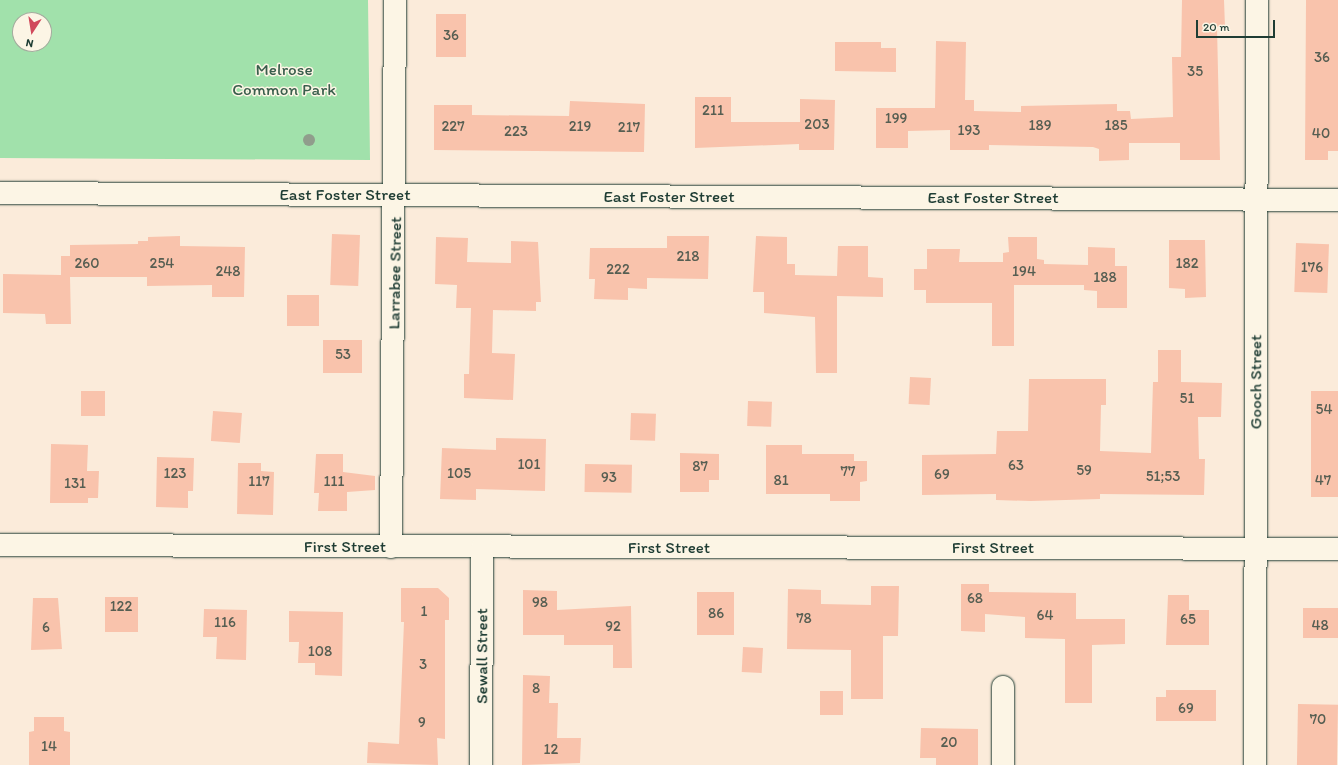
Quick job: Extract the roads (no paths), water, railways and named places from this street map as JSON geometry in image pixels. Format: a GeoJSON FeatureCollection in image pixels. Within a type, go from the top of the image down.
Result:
{"type":"FeatureCollection","features":[{"type":"Feature","properties":{"kind":"street","name":"Larrabee Street"},"geometry":{"type":"LineString","coordinates":[[392,547],[396,195],[395,0]]}},
{"type":"Feature","properties":{"kind":"street","name":"Gooch Street"},"geometry":{"type":"LineString","coordinates":[[1255,765],[1257,0]]}},
{"type":"Feature","properties":{"kind":"street","name":"East Foster Street"},"geometry":{"type":"LineString","coordinates":[[0,193],[1338,200]]}},
{"type":"Feature","properties":{"kind":"street","name":"First Street"},"geometry":{"type":"LineString","coordinates":[[0,545],[1338,549]]}},
{"type":"Feature","properties":{"kind":"street","name":"Sewall Street"},"geometry":{"type":"LineString","coordinates":[[481,765],[482,547]]}},
{"type":"Feature","properties":{"kind":"street"},"geometry":{"type":"LineString","coordinates":[[1003,687],[1003,765]]}},
{"type":"Feature","properties":{"kind":"park label","name":"Melrose Common Park"},"geometry":{"type":"Point","coordinates":[284,80]}}]}
